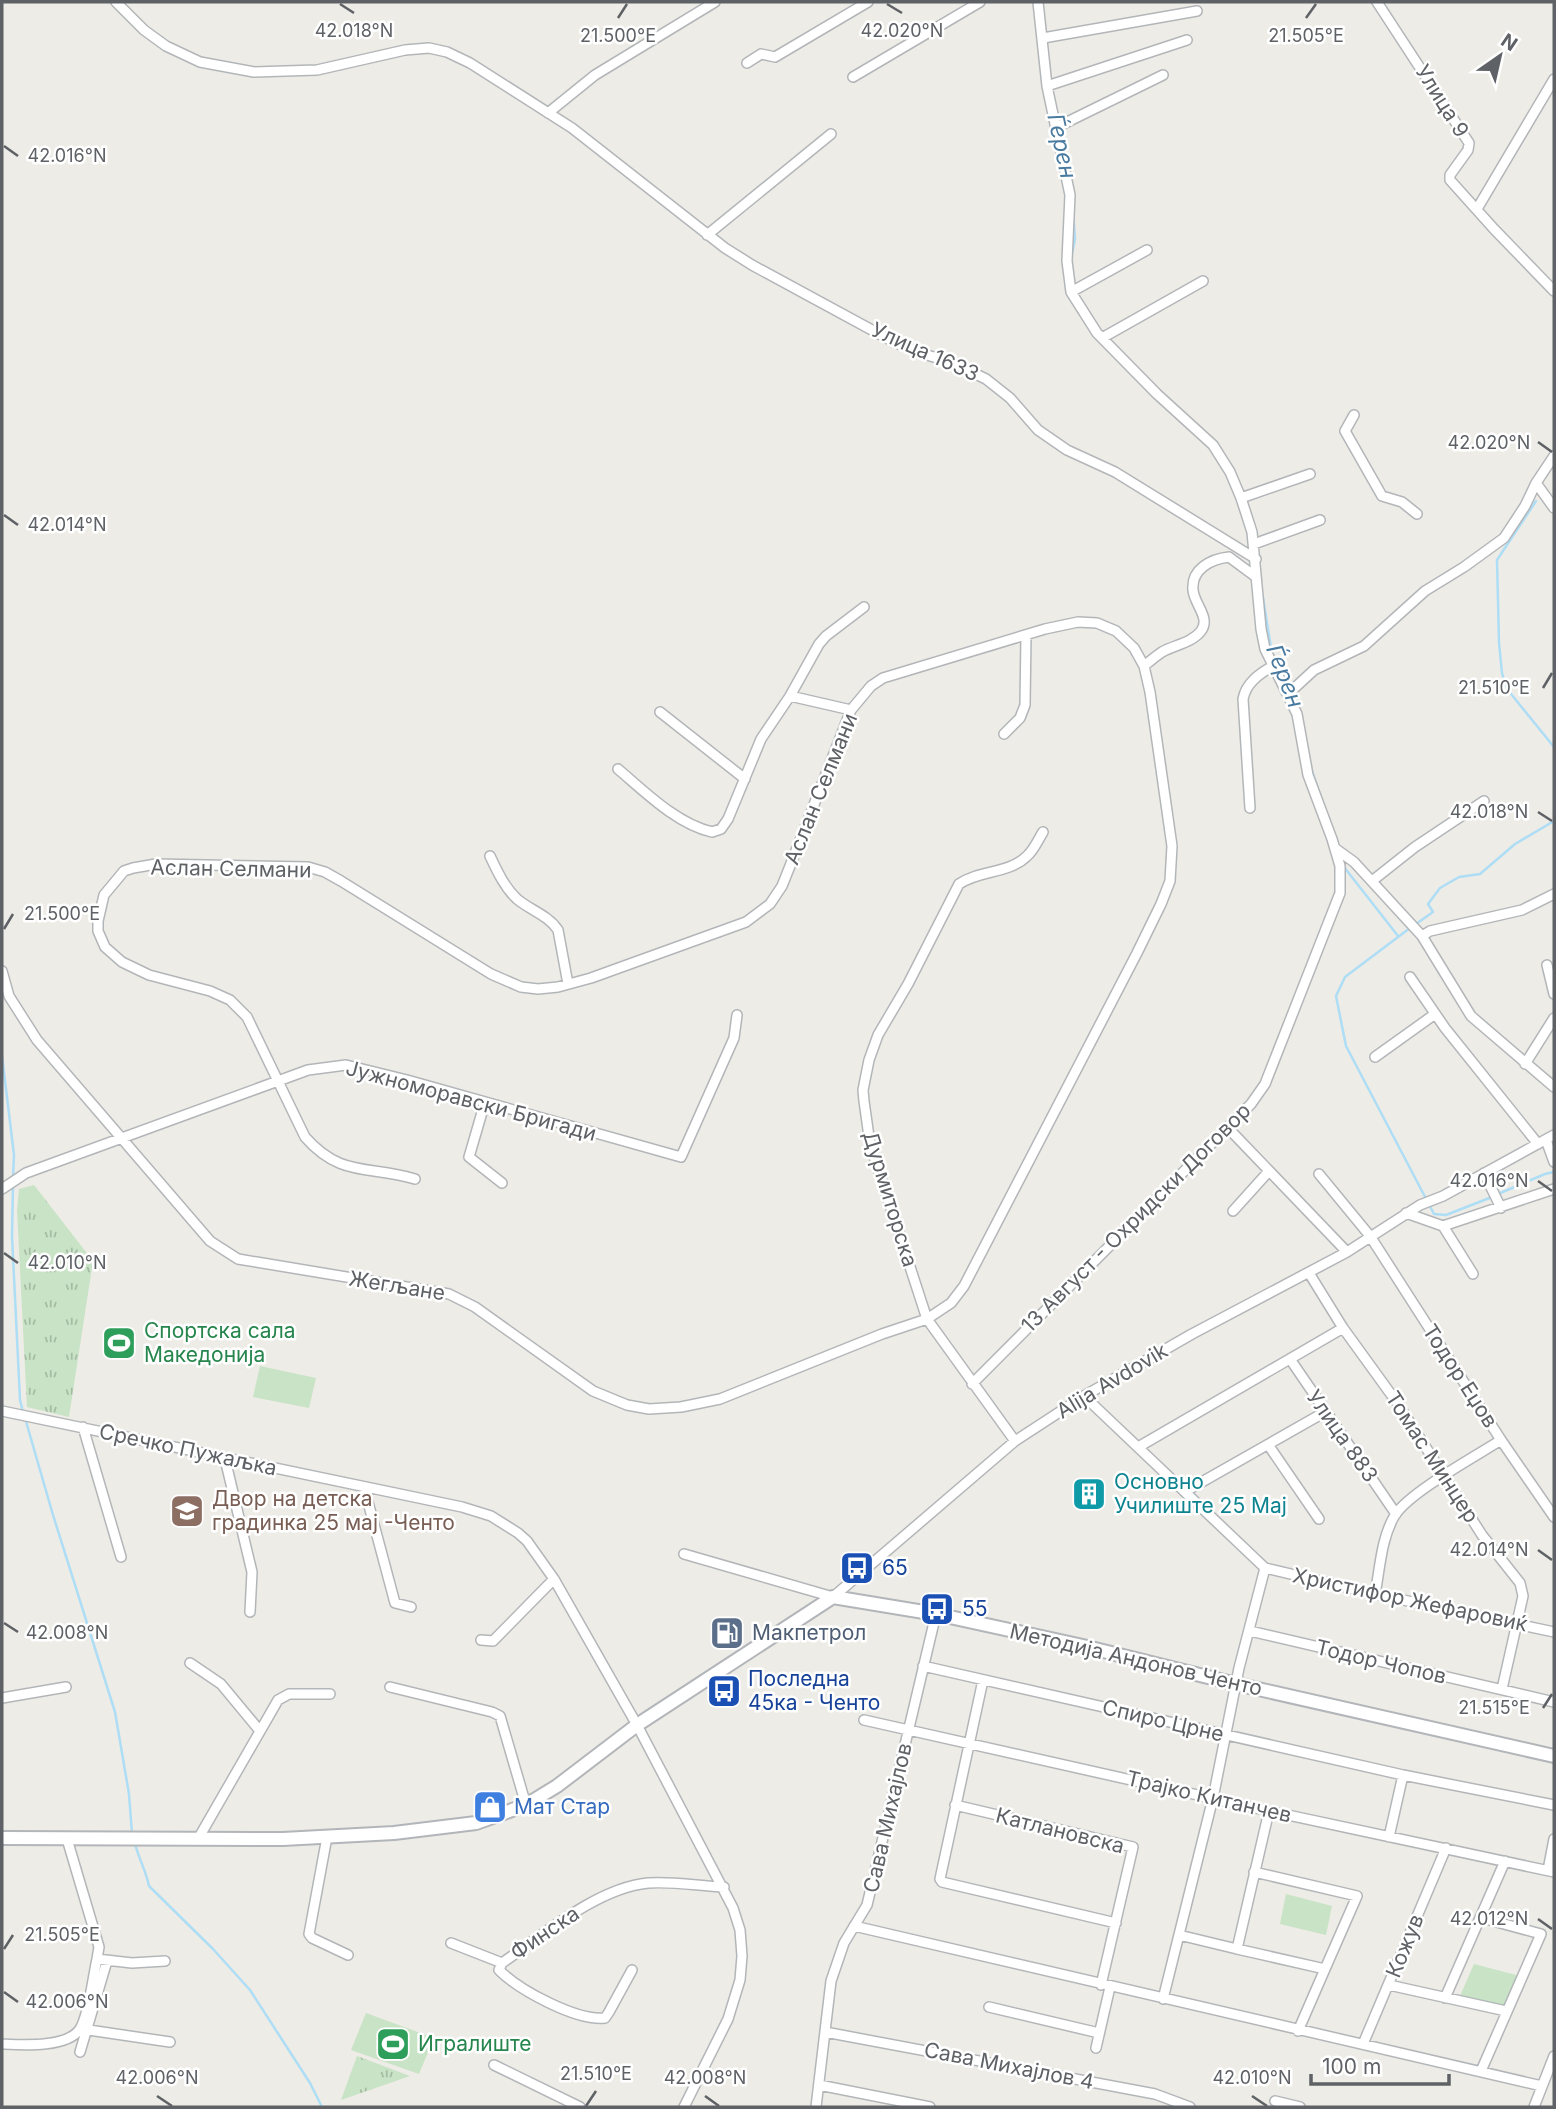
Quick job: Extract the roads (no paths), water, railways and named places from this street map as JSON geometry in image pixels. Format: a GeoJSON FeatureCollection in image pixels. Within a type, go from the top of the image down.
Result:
{"type":"FeatureCollection","features":[{"type":"Feature","properties":{"kind":"main road","name":"Методија Андонов Ченто"},"geometry":{"type":"LineString","coordinates":[[833,1597],[936,1614],[1083,1646],[1236,1684],[1554,1756]]}},
{"type":"Feature","properties":{"kind":"main road"},"geometry":{"type":"LineString","coordinates":[[2,1838],[327,1837],[462,1826],[503,1815],[557,1786],[637,1725],[833,1597]]}},
{"type":"Feature","properties":{"kind":"street","name":"Улица 1633"},"geometry":{"type":"LineString","coordinates":[[116,2],[155,38],[200,62],[254,72],[317,70],[405,50],[429,48],[447,52],[470,63],[609,156],[725,248],[894,342],[974,372],[997,386],[1038,430],[1067,450],[1115,472],[1256,559]]}},
{"type":"Feature","properties":{"kind":"street"},"geometry":{"type":"LineString","coordinates":[[548,113],[595,75],[715,2]]}},
{"type":"Feature","properties":{"kind":"street"},"geometry":{"type":"LineString","coordinates":[[747,63],[761,54],[775,57],[868,2]]}},
{"type":"Feature","properties":{"kind":"street"},"geometry":{"type":"LineString","coordinates":[[853,77],[981,2]]}},
{"type":"Feature","properties":{"kind":"street","name":"13 Август - Охридски Договор"},"geometry":{"type":"LineString","coordinates":[[972,1384],[1251,1104],[1265,1084],[1340,893],[1340,866],[1336,849],[1308,775],[1299,722],[1265,649],[1254,544],[1241,498],[1230,472],[1213,446],[1102,338],[1071,292],[1067,261],[1070,195],[1047,86],[1038,2]]}},
{"type":"Feature","properties":{"kind":"street","name":"Улица 9"},"geometry":{"type":"LineString","coordinates":[[1377,2],[1469,143],[1468,150],[1450,175],[1450,180],[1554,291]]}},
{"type":"Feature","properties":{"kind":"street"},"geometry":{"type":"LineString","coordinates":[[1043,38],[1196,11]]}},
{"type":"Feature","properties":{"kind":"street"},"geometry":{"type":"LineString","coordinates":[[1047,86],[1187,40]]}},
{"type":"Feature","properties":{"kind":"street"},"geometry":{"type":"LineString","coordinates":[[1055,128],[1163,75]]}},
{"type":"Feature","properties":{"kind":"street"},"geometry":{"type":"LineString","coordinates":[[1477,209],[1554,79]]}},
{"type":"Feature","properties":{"kind":"street"},"geometry":{"type":"LineString","coordinates":[[707,235],[831,134]]}},
{"type":"Feature","properties":{"kind":"street"},"geometry":{"type":"LineString","coordinates":[[1071,292],[1147,250]]}},
{"type":"Feature","properties":{"kind":"street"},"geometry":{"type":"LineString","coordinates":[[1102,338],[1203,281]]}},
{"type":"Feature","properties":{"kind":"street"},"geometry":{"type":"LineString","coordinates":[[1354,415],[1345,432],[1382,496],[1402,502],[1417,514]]}},
{"type":"Feature","properties":{"kind":"street"},"geometry":{"type":"LineString","coordinates":[[1287,694],[1314,670],[1364,646],[1425,591],[1472,562],[1504,538],[1554,456]]}},
{"type":"Feature","properties":{"kind":"street"},"geometry":{"type":"LineString","coordinates":[[1241,498],[1310,474]]}},
{"type":"Feature","properties":{"kind":"street"},"geometry":{"type":"LineString","coordinates":[[1536,483],[1554,508]]}},
{"type":"Feature","properties":{"kind":"street"},"geometry":{"type":"LineString","coordinates":[[1254,544],[1320,520]]}},
{"type":"Feature","properties":{"kind":"street"},"geometry":{"type":"LineString","coordinates":[[1144,666],[1160,653],[1194,637],[1203,629],[1205,621],[1192,589],[1198,571],[1206,563],[1229,557],[1256,576]]}},
{"type":"Feature","properties":{"kind":"street"},"geometry":{"type":"LineString","coordinates":[[618,769],[674,813],[705,830],[712,832],[724,826],[761,739],[790,696],[804,669],[826,636],[864,607]]}},
{"type":"Feature","properties":{"kind":"street","name":"Аслан Селмани"},"geometry":{"type":"LineString","coordinates":[[278,1081],[247,1017],[230,1000],[210,991],[149,975],[122,962],[105,947],[98,931],[99,911],[104,895],[124,872],[156,864],[308,867],[326,872],[491,974],[521,987],[538,989],[568,985],[747,922],[770,904],[782,886],[851,709],[871,686],[883,678],[1026,635],[1078,622],[1097,622],[1116,631],[1134,648],[1144,666],[1172,846],[1170,881],[1137,953],[964,1286],[951,1303],[927,1319]]}},
{"type":"Feature","properties":{"kind":"street"},"geometry":{"type":"LineString","coordinates":[[1004,733],[1020,718],[1025,705],[1026,635]]}},
{"type":"Feature","properties":{"kind":"street"},"geometry":{"type":"LineString","coordinates":[[1250,808],[1243,699],[1252,682],[1273,666]]}},
{"type":"Feature","properties":{"kind":"street"},"geometry":{"type":"LineString","coordinates":[[790,696],[851,709]]}},
{"type":"Feature","properties":{"kind":"street"},"geometry":{"type":"LineString","coordinates":[[660,712],[745,779]]}},
{"type":"Feature","properties":{"kind":"street"},"geometry":{"type":"LineString","coordinates":[[1372,881],[1485,801]]}},
{"type":"Feature","properties":{"kind":"street","name":"Дурмиторска"},"geometry":{"type":"LineString","coordinates":[[1014,1441],[927,1319],[870,1143],[863,1090],[869,1060],[878,1035],[908,984],[959,884],[967,878],[1018,863],[1028,855],[1043,832]]}},
{"type":"Feature","properties":{"kind":"street"},"geometry":{"type":"LineString","coordinates":[[1336,849],[1354,862],[1420,933],[1471,1016],[1554,1087]]}},
{"type":"Feature","properties":{"kind":"street"},"geometry":{"type":"LineString","coordinates":[[490,856],[518,900],[553,923],[558,930],[568,985]]}},
{"type":"Feature","properties":{"kind":"street"},"geometry":{"type":"LineString","coordinates":[[1420,933],[1522,910],[1554,894]]}},
{"type":"Feature","properties":{"kind":"street"},"geometry":{"type":"LineString","coordinates":[[1547,965],[1554,994]]}},
{"type":"Feature","properties":{"kind":"street","name":"Жегљане"},"geometry":{"type":"LineString","coordinates":[[2,971],[9,996],[37,1040],[210,1241],[238,1259],[449,1294],[475,1307],[593,1391],[626,1405],[649,1409],[681,1408],[720,1399],[882,1334],[927,1319]]}},
{"type":"Feature","properties":{"kind":"street"},"geometry":{"type":"LineString","coordinates":[[1410,978],[1435,1014],[1546,1139],[1554,1161]]}},
{"type":"Feature","properties":{"kind":"street"},"geometry":{"type":"LineString","coordinates":[[1375,1057],[1435,1014]]}},
{"type":"Feature","properties":{"kind":"street","name":"Јужноморавски Бригади"},"geometry":{"type":"LineString","coordinates":[[2,1189],[26,1173],[308,1070],[346,1065],[681,1157],[734,1038],[737,1015]]}},
{"type":"Feature","properties":{"kind":"street"},"geometry":{"type":"LineString","coordinates":[[1525,1064],[1554,1018]]}},
{"type":"Feature","properties":{"kind":"street"},"geometry":{"type":"LineString","coordinates":[[278,1081],[305,1137],[319,1152],[343,1166],[394,1172],[415,1179]]}},
{"type":"Feature","properties":{"kind":"street"},"geometry":{"type":"LineString","coordinates":[[485,1102],[469,1157],[502,1182]]}},
{"type":"Feature","properties":{"kind":"street"},"geometry":{"type":"LineString","coordinates":[[1228,1128],[1347,1252]]}},
{"type":"Feature","properties":{"kind":"street"},"geometry":{"type":"LineString","coordinates":[[1500,1206],[1484,1173],[1546,1139]]}},
{"type":"Feature","properties":{"kind":"street"},"geometry":{"type":"LineString","coordinates":[[1233,1211],[1269,1171]]}},
{"type":"Feature","properties":{"kind":"street","name":"Alija Avdovik"},"geometry":{"type":"LineString","coordinates":[[833,1597],[1014,1441],[1084,1396],[1192,1334],[1309,1273],[1420,1205],[1443,1196],[1484,1173]]}},
{"type":"Feature","properties":{"kind":"street","name":"Тодор Еџов"},"geometry":{"type":"LineString","coordinates":[[1319,1174],[1370,1236],[1502,1440],[1443,1476],[1396,1514]]}},
{"type":"Feature","properties":{"kind":"street"},"geometry":{"type":"LineString","coordinates":[[1443,1226],[1554,1189]]}},
{"type":"Feature","properties":{"kind":"street"},"geometry":{"type":"LineString","coordinates":[[1406,1213],[1443,1226],[1473,1274]]}},
{"type":"Feature","properties":{"kind":"street","name":"Томас Минцер"},"geometry":{"type":"LineString","coordinates":[[1309,1273],[1482,1535],[1520,1583],[1523,1597],[1502,1689]]}},
{"type":"Feature","properties":{"kind":"street"},"geometry":{"type":"LineString","coordinates":[[1140,1446],[1343,1328]]}},
{"type":"Feature","properties":{"kind":"street","name":"Улица 883"},"geometry":{"type":"LineString","coordinates":[[1290,1359],[1396,1514]]}},
{"type":"Feature","properties":{"kind":"street"},"geometry":{"type":"LineString","coordinates":[[1084,1396],[1140,1446],[1265,1568],[1236,1684],[1213,1798],[1163,1998]]}},
{"type":"Feature","properties":{"kind":"street","name":"Сречко Пужаљка"},"geometry":{"type":"LineString","coordinates":[[2,1412],[462,1507],[491,1516],[527,1541],[554,1579],[637,1725]]}},
{"type":"Feature","properties":{"kind":"street"},"geometry":{"type":"LineString","coordinates":[[1186,1491],[1325,1412]]}},
{"type":"Feature","properties":{"kind":"street"},"geometry":{"type":"LineString","coordinates":[[83,1427],[121,1557]]}},
{"type":"Feature","properties":{"kind":"street"},"geometry":{"type":"LineString","coordinates":[[1502,1440],[1554,1517]]}},
{"type":"Feature","properties":{"kind":"street"},"geometry":{"type":"LineString","coordinates":[[1269,1446],[1319,1518]]}},
{"type":"Feature","properties":{"kind":"street"},"geometry":{"type":"LineString","coordinates":[[225,1459],[252,1572],[250,1612]]}},
{"type":"Feature","properties":{"kind":"street"},"geometry":{"type":"LineString","coordinates":[[364,1487],[395,1603],[411,1607]]}},
{"type":"Feature","properties":{"kind":"street"},"geometry":{"type":"LineString","coordinates":[[1375,1594],[1388,1532],[1396,1514]]}},
{"type":"Feature","properties":{"kind":"street"},"geometry":{"type":"LineString","coordinates":[[684,1554],[833,1597]]}},
{"type":"Feature","properties":{"kind":"street","name":"Христифор Жефаровиќ"},"geometry":{"type":"LineString","coordinates":[[1265,1568],[1554,1632]]}},
{"type":"Feature","properties":{"kind":"street"},"geometry":{"type":"LineString","coordinates":[[481,1640],[493,1641],[554,1579]]}},
{"type":"Feature","properties":{"kind":"street","name":"Сава Михајлов"},"geometry":{"type":"LineString","coordinates":[[816,2107],[831,1982],[844,1943],[867,1905],[936,1614]]}},
{"type":"Feature","properties":{"kind":"street","name":"Тодор Чопов"},"geometry":{"type":"LineString","coordinates":[[1250,1630],[1554,1702]]}},
{"type":"Feature","properties":{"kind":"street"},"geometry":{"type":"LineString","coordinates":[[190,1663],[221,1684],[260,1731]]}},
{"type":"Feature","properties":{"kind":"street","name":"Спиро Црне"},"geometry":{"type":"LineString","coordinates":[[923,1666],[1403,1775],[1554,1805]]}},
{"type":"Feature","properties":{"kind":"street"},"geometry":{"type":"LineString","coordinates":[[983,1680],[939,1875],[942,1882],[1116,1923]]}},
{"type":"Feature","properties":{"kind":"street"},"geometry":{"type":"LineString","coordinates":[[2,1698],[66,1687]]}},
{"type":"Feature","properties":{"kind":"street"},"geometry":{"type":"LineString","coordinates":[[390,1687],[500,1716],[526,1805]]}},
{"type":"Feature","properties":{"kind":"street"},"geometry":{"type":"LineString","coordinates":[[198,1839],[278,1700],[284,1696],[330,1694]]}},
{"type":"Feature","properties":{"kind":"street","name":"Трајко Китанчев"},"geometry":{"type":"LineString","coordinates":[[864,1720],[1551,1871]]}},
{"type":"Feature","properties":{"kind":"street"},"geometry":{"type":"LineString","coordinates":[[637,1725],[723,1887],[740,1930],[740,1980],[728,2019],[684,2107]]}},
{"type":"Feature","properties":{"kind":"street"},"geometry":{"type":"LineString","coordinates":[[1389,1837],[1403,1775]]}},
{"type":"Feature","properties":{"kind":"street","name":"Катлановска"},"geometry":{"type":"LineString","coordinates":[[955,1805],[1133,1847],[1105,1986]]}},
{"type":"Feature","properties":{"kind":"street"},"geometry":{"type":"LineString","coordinates":[[1237,1949],[1269,1811]]}},
{"type":"Feature","properties":{"kind":"street"},"geometry":{"type":"LineString","coordinates":[[327,1837],[309,1934],[348,1955]]}},
{"type":"Feature","properties":{"kind":"street"},"geometry":{"type":"LineString","coordinates":[[67,1839],[102,1960],[80,2052]]}},
{"type":"Feature","properties":{"kind":"street"},"geometry":{"type":"LineString","coordinates":[[1551,1871],[1554,1839]]}},
{"type":"Feature","properties":{"kind":"street","name":"Кожув"},"geometry":{"type":"LineString","coordinates":[[1363,2044],[1446,1848]]}},
{"type":"Feature","properties":{"kind":"street"},"geometry":{"type":"LineString","coordinates":[[1446,1998],[1504,1861]]}},
{"type":"Feature","properties":{"kind":"street"},"geometry":{"type":"LineString","coordinates":[[1254,1872],[1357,1896],[1298,2031]]}},
{"type":"Feature","properties":{"kind":"street","name":"Финска"},"geometry":{"type":"LineString","coordinates":[[632,1970],[605,2018],[599,2019],[569,2011],[518,1985],[499,1970],[502,1963],[601,1896],[626,1886],[650,1883],[723,1887]]}},
{"type":"Feature","properties":{"kind":"street"},"geometry":{"type":"LineString","coordinates":[[1481,2071],[1541,1934],[1482,1918]]}},
{"type":"Feature","properties":{"kind":"street"},"geometry":{"type":"LineString","coordinates":[[854,1926],[1542,2086]]}},
{"type":"Feature","properties":{"kind":"street"},"geometry":{"type":"LineString","coordinates":[[1179,1935],[1325,1969]]}},
{"type":"Feature","properties":{"kind":"street"},"geometry":{"type":"LineString","coordinates":[[451,1943],[502,1963]]}},
{"type":"Feature","properties":{"kind":"street"},"geometry":{"type":"LineString","coordinates":[[102,1960],[132,1963],[164,1961]]}},
{"type":"Feature","properties":{"kind":"street"},"geometry":{"type":"LineString","coordinates":[[1389,1985],[1506,2011]]}},
{"type":"Feature","properties":{"kind":"street"},"geometry":{"type":"LineString","coordinates":[[1096,2048],[1105,1986]]}},
{"type":"Feature","properties":{"kind":"street"},"geometry":{"type":"LineString","coordinates":[[989,2007],[1099,2033]]}},
{"type":"Feature","properties":{"kind":"street"},"geometry":{"type":"LineString","coordinates":[[2,2043],[60,2043],[84,2030],[170,2042]]}},
{"type":"Feature","properties":{"kind":"street","name":"Сава Михајлов 4"},"geometry":{"type":"LineString","coordinates":[[825,2032],[1155,2094],[1190,2107]]}},
{"type":"Feature","properties":{"kind":"street"},"geometry":{"type":"LineString","coordinates":[[1534,2107],[1542,2086],[1550,2075],[1554,2056]]}},
{"type":"Feature","properties":{"kind":"street"},"geometry":{"type":"LineString","coordinates":[[494,2065],[580,2107]]}},
{"type":"Feature","properties":{"kind":"street"},"geometry":{"type":"LineString","coordinates":[[819,2085],[930,2107]]}},
{"type":"Feature","properties":{"kind":"street"},"geometry":{"type":"LineString","coordinates":[[1275,2101],[1300,2107]]}},
{"type":"Feature","properties":{"kind":"waterway","name":"Ѓерен"},"geometry":{"type":"LineString","coordinates":[[1072,254],[1075,239],[1073,212]]}},
{"type":"Feature","properties":{"kind":"waterway"},"geometry":{"type":"LineString","coordinates":[[1536,501],[1497,560],[1499,643],[1502,673],[1507,689],[1554,747]]}},
{"type":"Feature","properties":{"kind":"waterway","name":"Ѓерен"},"geometry":{"type":"LineString","coordinates":[[1263,598],[1272,654]]}},
{"type":"Feature","properties":{"kind":"waterway","name":"Ѓерен"},"geometry":{"type":"LineString","coordinates":[[1311,768],[1321,798]]}},
{"type":"Feature","properties":{"kind":"waterway"},"geometry":{"type":"LineString","coordinates":[[1416,924],[1433,912],[1428,904],[1440,888],[1459,877],[1480,874],[1515,844],[1554,821]]}},
{"type":"Feature","properties":{"kind":"waterway"},"geometry":{"type":"LineString","coordinates":[[1344,867],[1398,936]]}},
{"type":"Feature","properties":{"kind":"waterway"},"geometry":{"type":"LineString","coordinates":[[1410,928],[1345,977],[1336,996],[1346,1046],[1434,1214],[1446,1215],[1492,1197]]}},
{"type":"Feature","properties":{"kind":"waterway"},"geometry":{"type":"LineString","coordinates":[[2,1056],[14,1155],[13,1178]]}},
{"type":"Feature","properties":{"kind":"waterway"},"geometry":{"type":"LineString","coordinates":[[1498,1194],[1554,1172]]}},
{"type":"Feature","properties":{"kind":"waterway"},"geometry":{"type":"LineString","coordinates":[[13,1185],[12,1236],[20,1400],[23,1412]]}},
{"type":"Feature","properties":{"kind":"waterway"},"geometry":{"type":"LineString","coordinates":[[25,1418],[115,1712],[129,1794],[132,1834]]}},
{"type":"Feature","properties":{"kind":"waterway"},"geometry":{"type":"LineString","coordinates":[[135,1844],[149,1886],[250,1990],[310,2083],[322,2107]]}},
{"type":"Feature","properties":{"kind":"place","name":"Спортска сала Македонија"},"geometry":{"type":"Point","coordinates":[119,1343]}},
{"type":"Feature","properties":{"kind":"place","name":"Основно Училиште 25 Мај"},"geometry":{"type":"Point","coordinates":[1089,1494]}},
{"type":"Feature","properties":{"kind":"place","name":"Двор на детска градинка 25 мај -Ченто"},"geometry":{"type":"Point","coordinates":[187,1511]}},
{"type":"Feature","properties":{"kind":"place","name":"65"},"geometry":{"type":"Point","coordinates":[857,1568]}},
{"type":"Feature","properties":{"kind":"place","name":"55"},"geometry":{"type":"Point","coordinates":[937,1609]}},
{"type":"Feature","properties":{"kind":"place","name":"Макпетрол"},"geometry":{"type":"Point","coordinates":[727,1633]}},
{"type":"Feature","properties":{"kind":"place","name":"Последна 45ка - Ченто"},"geometry":{"type":"Point","coordinates":[724,1691]}},
{"type":"Feature","properties":{"kind":"place","name":"Мат Стар"},"geometry":{"type":"Point","coordinates":[490,1807]}},
{"type":"Feature","properties":{"kind":"place","name":"Игралиште"},"geometry":{"type":"Point","coordinates":[393,2044]}}]}
